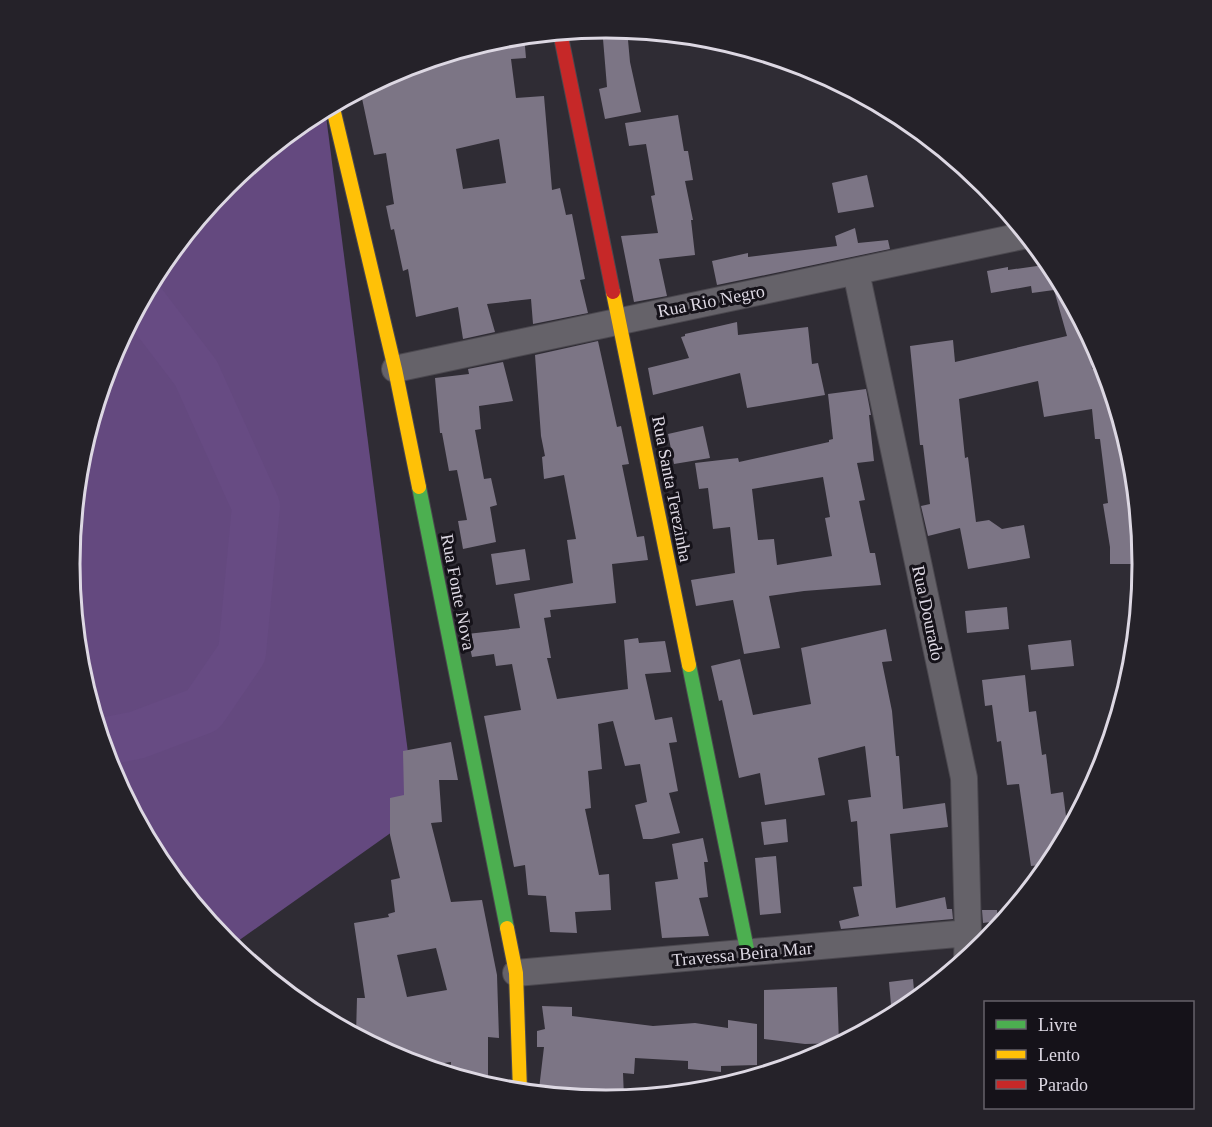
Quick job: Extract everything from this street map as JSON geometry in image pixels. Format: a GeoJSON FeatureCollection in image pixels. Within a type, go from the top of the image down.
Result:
{"type":"FeatureCollection","features":[{"type":"Feature","properties":{"kind":"street","name":"Rua Santa Terezinha"},"geometry":{"type":"LineString","coordinates":[[562,40],[748,954]]}},
{"type":"Feature","properties":{"kind":"street","name":"Rua Fonte Nova"},"geometry":{"type":"LineString","coordinates":[[334,113],[395,369],[516,974],[520,1082]]}},
{"type":"Feature","properties":{"kind":"street","name":"Rua Rio Negro"},"geometry":{"type":"LineString","coordinates":[[395,369],[1018,237]]}},
{"type":"Feature","properties":{"kind":"street","name":"Rua Dourado"},"geometry":{"type":"LineString","coordinates":[[856,272],[964,778],[968,945]]}},
{"type":"Feature","properties":{"kind":"street","name":"Travessa Beira Mar"},"geometry":{"type":"LineString","coordinates":[[516,974],[748,954],[968,945]]}},
{"type":"Feature","properties":{"kind":"shaded area"},"geometry":{"type":"Polygon","coordinates":[[[326,118],[416,815],[239,940],[189,884],[150,826],[134,796],[108,733],[98,700],[85,632],[81,598],[81,529],[90,461],[108,394],[134,331],[169,271],[211,217],[259,168],[326,118]]]}},
{"type":"Feature","properties":{"kind":"building"},"geometry":{"type":"Polygon","coordinates":[[[603,38],[628,39],[630,62],[641,112],[605,119],[599,89],[607,87],[603,38]]]}},
{"type":"Feature","properties":{"kind":"building"},"geometry":{"type":"Polygon","coordinates":[[[525,44],[526,58],[511,59],[516,98],[544,96],[552,190],[560,188],[566,215],[572,214],[585,279],[580,280],[588,313],[533,324],[531,299],[487,304],[495,332],[463,339],[458,307],[416,317],[408,269],[403,271],[394,229],[391,230],[386,206],[394,204],[386,153],[374,155],[362,98],[437,65],[470,55],[525,44]],[[499,139],[456,149],[463,189],[506,183],[499,139]]]}},
{"type":"Feature","properties":{"kind":"building"},"geometry":{"type":"Polygon","coordinates":[[[678,115],[684,151],[688,151],[693,180],[685,181],[693,220],[691,220],[695,255],[659,259],[667,296],[634,302],[621,236],[658,233],[651,196],[655,195],[646,144],[629,146],[625,123],[678,115]]]}},
{"type":"Feature","properties":{"kind":"building"},"geometry":{"type":"Polygon","coordinates":[[[867,175],[874,207],[838,213],[832,183],[867,175]]]}},
{"type":"Feature","properties":{"kind":"building"},"geometry":{"type":"Polygon","coordinates":[[[855,228],[858,243],[888,240],[890,249],[717,285],[712,261],[748,253],[748,257],[837,246],[835,236],[855,228]]]}},
{"type":"Feature","properties":{"kind":"building"},"geometry":{"type":"Polygon","coordinates":[[[1039,266],[1062,301],[1091,359],[1092,369],[1095,369],[1104,394],[1122,461],[1131,529],[1132,564],[1110,564],[1110,547],[1103,504],[1108,503],[1100,439],[1095,439],[1092,409],[1044,417],[1038,381],[959,399],[965,458],[968,457],[976,522],[989,520],[1002,529],[1024,525],[1030,558],[968,569],[960,528],[928,536],[921,506],[930,504],[923,445],[920,445],[910,346],[953,340],[955,362],[1067,336],[1054,290],[1032,293],[1031,286],[991,293],[987,271],[1008,267],[1008,270],[1039,266]]]}},
{"type":"Feature","properties":{"kind":"building"},"geometry":{"type":"Polygon","coordinates":[[[737,322],[738,335],[808,327],[812,364],[818,363],[825,395],[747,408],[740,373],[653,395],[648,368],[689,358],[681,337],[685,334],[737,322]]]}},
{"type":"Feature","properties":{"kind":"building"},"geometry":{"type":"Polygon","coordinates":[[[598,341],[617,427],[621,426],[629,464],[622,465],[637,537],[644,536],[648,560],[612,564],[616,603],[550,610],[551,617],[544,618],[551,658],[547,658],[557,699],[628,689],[624,640],[638,638],[639,643],[665,641],[671,672],[645,674],[655,720],[672,717],[677,742],[669,743],[678,791],[669,793],[680,833],[643,839],[635,805],[647,802],[640,764],[625,766],[613,721],[598,724],[602,769],[588,771],[591,808],[585,809],[599,875],[609,874],[611,910],[575,912],[577,933],[550,932],[546,896],[528,895],[525,865],[514,867],[484,716],[521,710],[512,664],[496,666],[494,654],[472,657],[467,634],[520,628],[514,594],[573,583],[567,540],[576,539],[564,475],[544,479],[542,457],[545,456],[541,436],[535,355],[598,341]]]}},
{"type":"Feature","properties":{"kind":"building"},"geometry":{"type":"Polygon","coordinates":[[[503,362],[513,401],[479,406],[481,429],[475,430],[484,479],[491,478],[497,505],[490,507],[496,542],[463,549],[458,521],[467,520],[457,470],[449,471],[442,433],[440,433],[435,378],[469,374],[468,369],[503,362]]]}},
{"type":"Feature","properties":{"kind":"building"},"geometry":{"type":"Polygon","coordinates":[[[866,389],[871,415],[869,415],[874,461],[857,463],[865,500],[859,501],[870,553],[875,553],[881,585],[769,596],[780,648],[744,654],[733,600],[696,606],[691,580],[735,573],[730,527],[713,529],[708,488],[699,489],[695,463],[738,458],[739,462],[829,442],[833,439],[828,394],[866,389]],[[823,477],[752,489],[758,540],[774,539],[777,565],[832,556],[825,518],[830,517],[823,477]]]}},
{"type":"Feature","properties":{"kind":"building"},"geometry":{"type":"Polygon","coordinates":[[[703,426],[710,458],[674,464],[668,434],[703,426]]]}},
{"type":"Feature","properties":{"kind":"building"},"geometry":{"type":"Polygon","coordinates":[[[525,549],[530,580],[496,585],[491,554],[525,549]]]}},
{"type":"Feature","properties":{"kind":"building"},"geometry":{"type":"Polygon","coordinates":[[[1007,607],[1009,629],[967,633],[965,611],[1007,607]]]}},
{"type":"Feature","properties":{"kind":"building"},"geometry":{"type":"Polygon","coordinates":[[[886,629],[892,661],[882,662],[892,711],[896,756],[899,756],[903,809],[945,803],[948,827],[890,834],[896,908],[945,897],[947,909],[952,909],[953,919],[841,929],[839,921],[859,916],[853,887],[862,886],[857,821],[851,822],[848,800],[871,797],[865,746],[818,758],[825,795],[765,805],[760,773],[739,778],[722,700],[719,701],[711,666],[740,659],[753,715],[811,704],[801,648],[886,629]]]}},
{"type":"Feature","properties":{"kind":"building"},"geometry":{"type":"Polygon","coordinates":[[[1071,640],[1074,666],[1031,670],[1028,645],[1071,640]]]}},
{"type":"Feature","properties":{"kind":"building"},"geometry":{"type":"Polygon","coordinates":[[[1025,675],[1029,712],[1036,711],[1042,755],[1046,754],[1051,794],[1063,792],[1066,818],[1036,865],[1031,866],[1019,784],[1007,785],[1001,741],[997,742],[992,705],[985,706],[982,680],[1025,675]]]}},
{"type":"Feature","properties":{"kind":"building"},"geometry":{"type":"Polygon","coordinates":[[[451,742],[458,780],[439,780],[442,822],[431,823],[451,902],[482,900],[497,975],[499,1038],[488,1037],[488,1076],[451,1066],[451,1062],[437,1062],[356,1026],[357,998],[365,998],[354,923],[389,917],[388,914],[395,912],[391,880],[400,878],[390,835],[390,798],[404,795],[403,751],[451,742]],[[436,948],[397,955],[407,997],[447,990],[436,948]]]}},
{"type":"Feature","properties":{"kind":"building"},"geometry":{"type":"Polygon","coordinates":[[[786,819],[788,842],[764,845],[761,822],[786,819]]]}},
{"type":"Feature","properties":{"kind":"building"},"geometry":{"type":"Polygon","coordinates":[[[703,838],[708,862],[704,862],[708,897],[699,898],[709,936],[662,938],[655,882],[678,879],[672,844],[703,838]]]}},
{"type":"Feature","properties":{"kind":"building"},"geometry":{"type":"Polygon","coordinates":[[[776,856],[781,913],[760,915],[755,858],[776,856]]]}},
{"type":"Feature","properties":{"kind":"building"},"geometry":{"type":"Polygon","coordinates":[[[982,910],[997,910],[997,914],[990,922],[983,923],[982,910]]]}},
{"type":"Feature","properties":{"kind":"building"},"geometry":{"type":"Polygon","coordinates":[[[913,979],[914,990],[891,1005],[889,982],[913,979]]]}},
{"type":"Feature","properties":{"kind":"building"},"geometry":{"type":"Polygon","coordinates":[[[837,987],[839,1035],[819,1044],[764,1039],[764,990],[837,987]]]}},
{"type":"Feature","properties":{"kind":"building"},"geometry":{"type":"Polygon","coordinates":[[[542,1006],[572,1007],[572,1016],[653,1026],[695,1023],[728,1028],[728,1020],[757,1024],[757,1065],[721,1066],[721,1072],[688,1069],[688,1061],[635,1058],[634,1074],[623,1073],[624,1089],[606,1090],[539,1085],[544,1047],[537,1047],[537,1031],[545,1029],[542,1006]]]}},
{"type":"Feature","properties":{"kind":"waterway"},"geometry":{"type":"LineString","coordinates":[[111,740],[137,735],[203,710],[242,653],[256,506],[196,373],[146,308]]}},
{"type":"Feature","properties":{"kind":"traffic: fast"},"geometry":{"type":"LineString","coordinates":[[419,487],[507,928]]}},
{"type":"Feature","properties":{"kind":"traffic: fast"},"geometry":{"type":"LineString","coordinates":[[689,665],[748,954]]}},
{"type":"Feature","properties":{"kind":"traffic: slow"},"geometry":{"type":"LineString","coordinates":[[334,113],[395,369],[419,487]]}},
{"type":"Feature","properties":{"kind":"traffic: slow"},"geometry":{"type":"LineString","coordinates":[[613,292],[689,665]]}},
{"type":"Feature","properties":{"kind":"traffic: slow"},"geometry":{"type":"LineString","coordinates":[[507,928],[516,973],[520,1082]]}},
{"type":"Feature","properties":{"kind":"traffic: jam"},"geometry":{"type":"LineString","coordinates":[[562,40],[613,292]]}}]}
